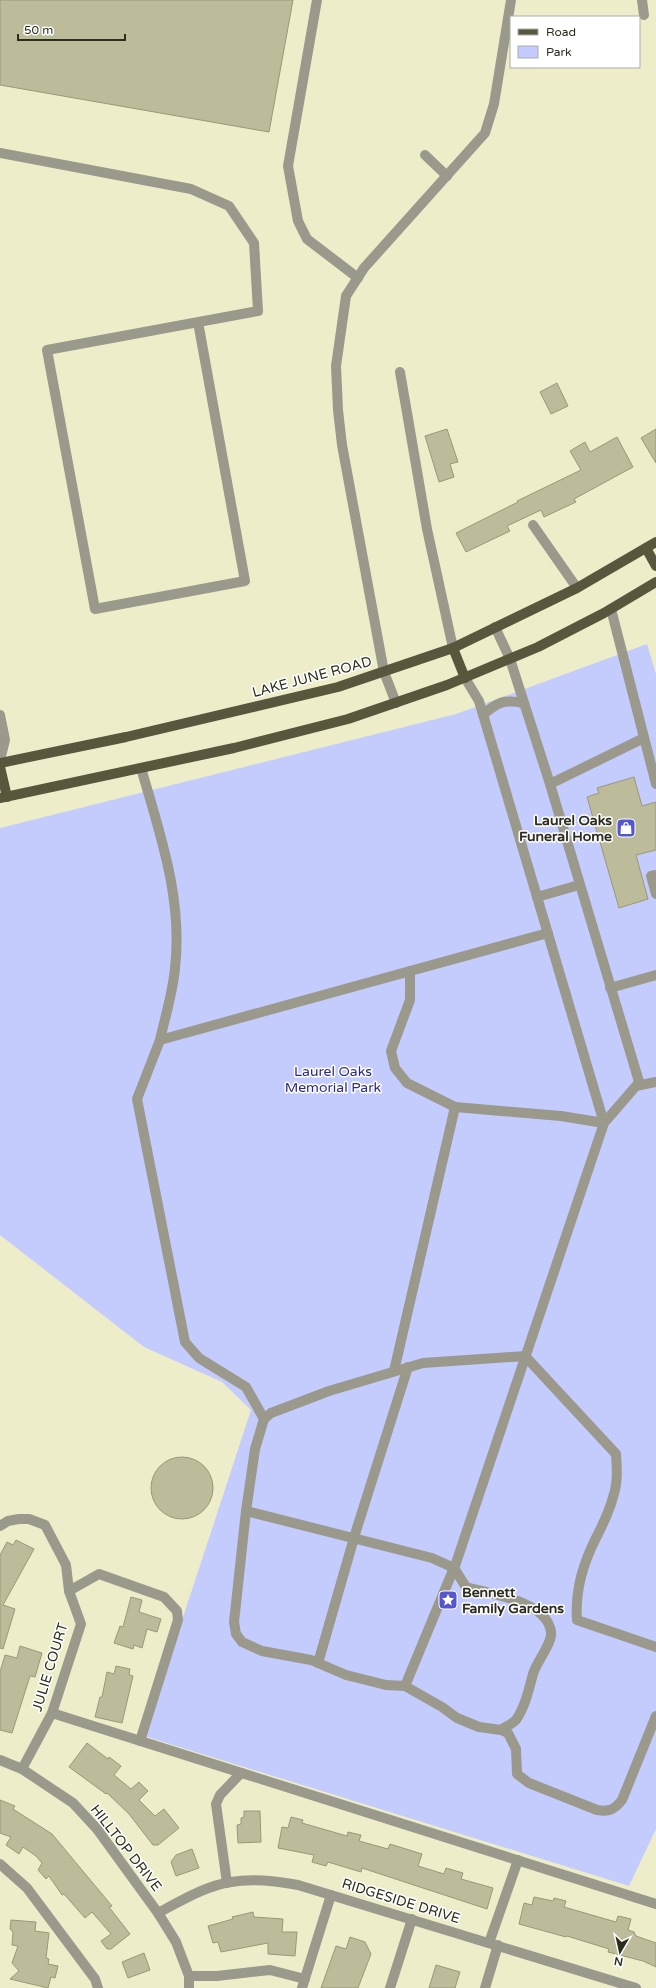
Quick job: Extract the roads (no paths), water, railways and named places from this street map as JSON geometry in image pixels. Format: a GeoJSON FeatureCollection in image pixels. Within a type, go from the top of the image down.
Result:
{"type":"FeatureCollection","features":[{"type":"Feature","properties":{"kind":"main road","name":"LAKE JUNE ROAD"},"geometry":{"type":"LineString","coordinates":[[0,763],[126,737],[229,713],[338,687],[384,672],[453,648],[577,588],[656,542]]}},
{"type":"Feature","properties":{"kind":"main road"},"geometry":{"type":"LineString","coordinates":[[646,548],[656,566]]}},
{"type":"Feature","properties":{"kind":"main road"},"geometry":{"type":"LineString","coordinates":[[0,767],[3,798],[234,748],[340,721],[465,678],[538,647],[611,609],[656,582]]}},
{"type":"Feature","properties":{"kind":"main road"},"geometry":{"type":"LineString","coordinates":[[453,648],[465,678]]}},
{"type":"Feature","properties":{"kind":"street"},"geometry":{"type":"LineString","coordinates":[[317,0],[288,166],[298,221],[307,239],[358,278]]}},
{"type":"Feature","properties":{"kind":"street"},"geometry":{"type":"LineString","coordinates":[[396,703],[384,672],[342,445],[338,410],[336,366],[346,296],[358,278],[485,133],[494,104],[511,0]]}},
{"type":"Feature","properties":{"kind":"street"},"geometry":{"type":"LineString","coordinates":[[642,0],[644,15]]}},
{"type":"Feature","properties":{"kind":"street"},"geometry":{"type":"LineString","coordinates":[[0,153],[191,189],[229,206],[254,243],[258,311],[198,322],[47,350],[95,609],[245,581],[198,322]]}},
{"type":"Feature","properties":{"kind":"street"},"geometry":{"type":"LineString","coordinates":[[425,154],[447,176]]}},
{"type":"Feature","properties":{"kind":"street"},"geometry":{"type":"LineString","coordinates":[[400,372],[427,529],[453,648]]}},
{"type":"Feature","properties":{"kind":"street"},"geometry":{"type":"LineString","coordinates":[[533,525],[577,588]]}},
{"type":"Feature","properties":{"kind":"street"},"geometry":{"type":"LineString","coordinates":[[611,609],[656,784]]}},
{"type":"Feature","properties":{"kind":"street"},"geometry":{"type":"LineString","coordinates":[[495,627],[510,659],[550,784],[640,1085]]}},
{"type":"Feature","properties":{"kind":"street"},"geometry":{"type":"LineString","coordinates":[[465,678],[479,701],[604,1122]]}},
{"type":"Feature","properties":{"kind":"street"},"geometry":{"type":"LineString","coordinates":[[483,715],[493,705],[510,700],[523,703]]}},
{"type":"Feature","properties":{"kind":"street"},"geometry":{"type":"LineString","coordinates":[[0,715],[5,740],[0,760]]}},
{"type":"Feature","properties":{"kind":"street"},"geometry":{"type":"LineString","coordinates":[[550,784],[644,738]]}},
{"type":"Feature","properties":{"kind":"street"},"geometry":{"type":"LineString","coordinates":[[141,768],[170,872],[177,922],[176,969],[160,1040],[137,1099],[185,1342],[199,1358],[246,1387],[264,1419]]}},
{"type":"Feature","properties":{"kind":"street"},"geometry":{"type":"LineString","coordinates":[[656,875],[651,876],[656,894]]}},
{"type":"Feature","properties":{"kind":"street"},"geometry":{"type":"LineString","coordinates":[[537,897],[579,885]]}},
{"type":"Feature","properties":{"kind":"street"},"geometry":{"type":"LineString","coordinates":[[160,1040],[548,933]]}},
{"type":"Feature","properties":{"kind":"street"},"geometry":{"type":"LineString","coordinates":[[410,971],[410,1000],[391,1052],[396,1068],[407,1083],[455,1108],[561,1116],[604,1122]]}},
{"type":"Feature","properties":{"kind":"street"},"geometry":{"type":"LineString","coordinates":[[610,988],[656,975]]}},
{"type":"Feature","properties":{"kind":"street"},"geometry":{"type":"LineString","coordinates":[[405,1686],[454,1568],[604,1122],[636,1086],[656,1082]]}},
{"type":"Feature","properties":{"kind":"street"},"geometry":{"type":"LineString","coordinates":[[394,1372],[455,1108]]}},
{"type":"Feature","properties":{"kind":"street"},"geometry":{"type":"LineString","coordinates":[[525,1356],[423,1363],[329,1391],[271,1413],[264,1419],[255,1449],[246,1511],[234,1622],[236,1634],[242,1642],[262,1651],[310,1660],[346,1675],[386,1685],[405,1686],[442,1707],[457,1718],[479,1727],[500,1730],[508,1733],[516,1749],[517,1774],[529,1783],[597,1810],[606,1812],[615,1809],[622,1800],[656,1716]]}},
{"type":"Feature","properties":{"kind":"street"},"geometry":{"type":"LineString","coordinates":[[525,1356],[616,1454],[618,1476],[614,1497],[581,1576],[576,1612],[577,1620],[656,1647]]}},
{"type":"Feature","properties":{"kind":"street"},"geometry":{"type":"LineString","coordinates":[[318,1663],[354,1537],[408,1367]]}},
{"type":"Feature","properties":{"kind":"street"},"geometry":{"type":"LineString","coordinates":[[246,1511],[354,1537],[432,1558],[454,1568],[466,1587],[530,1605],[545,1618],[551,1632],[550,1641],[536,1666],[519,1714],[515,1721],[500,1730]]}},
{"type":"Feature","properties":{"kind":"street","name":"JULIE COURT"},"geometry":{"type":"LineString","coordinates":[[0,1526],[8,1521],[19,1519],[29,1519],[45,1525],[66,1565],[69,1591],[81,1624],[52,1713],[22,1769]]}},
{"type":"Feature","properties":{"kind":"street"},"geometry":{"type":"LineString","coordinates":[[69,1591],[100,1574],[164,1597],[177,1611],[178,1620],[140,1741]]}},
{"type":"Feature","properties":{"kind":"street"},"geometry":{"type":"LineString","coordinates":[[52,1713],[656,1904]]}},
{"type":"Feature","properties":{"kind":"street","name":"HILLTOP DRIVE"},"geometry":{"type":"LineString","coordinates":[[0,1760],[22,1769],[73,1803],[97,1829],[158,1913],[176,1942],[189,1976],[189,1988]]}},
{"type":"Feature","properties":{"kind":"street"},"geometry":{"type":"LineString","coordinates":[[227,1883],[216,1804],[220,1795],[241,1773]]}},
{"type":"Feature","properties":{"kind":"street"},"geometry":{"type":"LineString","coordinates":[[485,1988],[493,1944],[518,1860]]}},
{"type":"Feature","properties":{"kind":"street"},"geometry":{"type":"LineString","coordinates":[[0,1864],[28,1888],[95,1979],[97,1987]]}},
{"type":"Feature","properties":{"kind":"street","name":"RIDGESIDE DRIVE"},"geometry":{"type":"LineString","coordinates":[[158,1913],[198,1892],[227,1883],[268,1880],[298,1885],[636,1988]]}},
{"type":"Feature","properties":{"kind":"street"},"geometry":{"type":"LineString","coordinates":[[189,1976],[217,1976],[270,1970],[304,1983],[331,1895]]}},
{"type":"Feature","properties":{"kind":"street"},"geometry":{"type":"LineString","coordinates":[[390,1988],[412,1919]]}},
{"type":"Feature","properties":{"kind":"place","name":"Laurel Oaks Funeral Home"},"geometry":{"type":"Point","coordinates":[626,828]}},
{"type":"Feature","properties":{"kind":"place","name":"Bennett Family Gardens"},"geometry":{"type":"Point","coordinates":[448,1600]}},
{"type":"Feature","properties":{"kind":"park label","name":"Laurel Oaks Memorial Park"},"geometry":{"type":"Point","coordinates":[333,1080]}}]}
